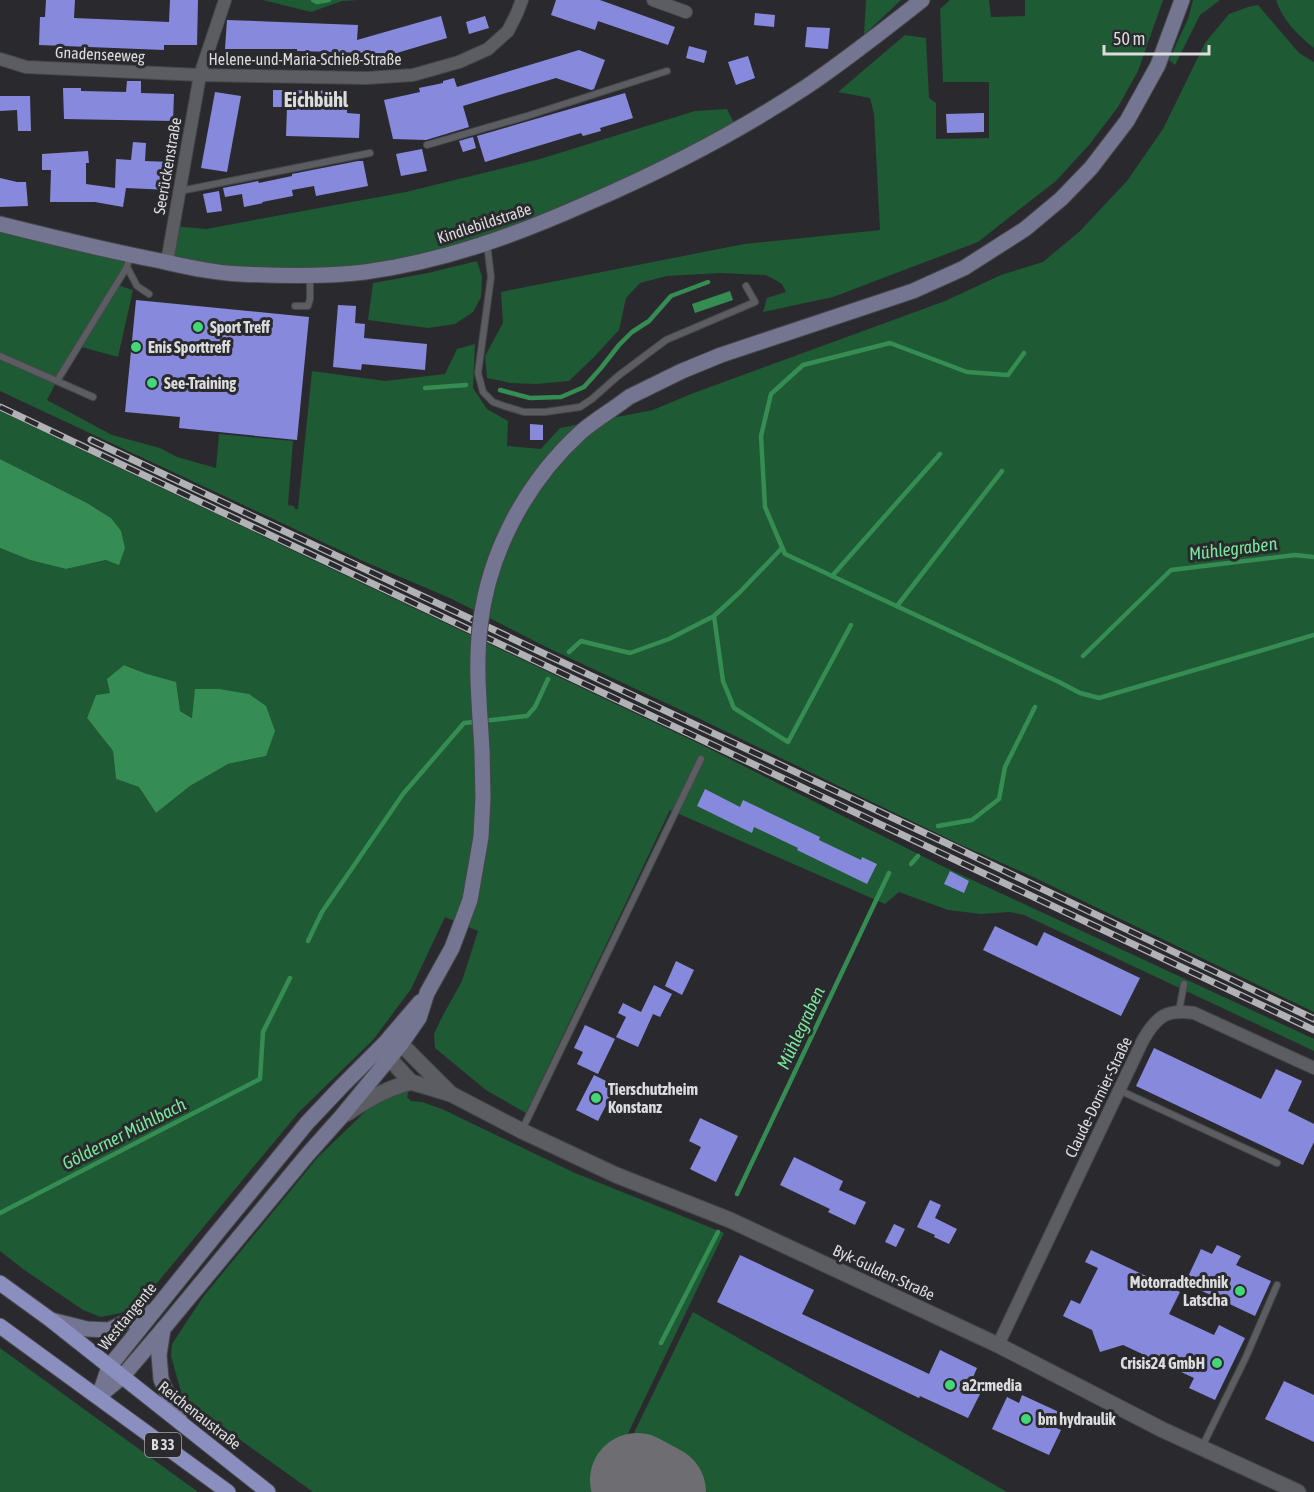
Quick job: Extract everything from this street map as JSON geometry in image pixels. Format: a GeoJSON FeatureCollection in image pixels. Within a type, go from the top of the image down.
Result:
{"type":"FeatureCollection","features":[{"type":"Feature","properties":{"kind":"main road","name":"Kindlebildstraße"},"geometry":{"type":"LineString","coordinates":[[0,224],[129,261],[167,262],[238,274],[310,275],[364,272],[411,264],[487,244],[538,225],[660,170],[744,125],[805,88],[922,0]]}},
{"type":"Feature","properties":{"kind":"main road"},"geometry":{"type":"LineString","coordinates":[[98,1397],[122,1377],[163,1329],[341,1117],[401,1044],[419,1018],[427,993],[452,948],[461,926],[472,889],[481,837],[483,797],[478,674],[482,608],[491,573],[508,530],[537,481],[555,458],[582,431],[630,397],[682,371],[721,355],[913,291],[964,268],[1025,229],[1061,199],[1092,168],[1127,121],[1158,65],[1182,0]]}},
{"type":"Feature","properties":{"kind":"main road","name":"Westtangente"},"geometry":{"type":"LineString","coordinates":[[98,1397],[109,1367],[307,1123],[385,1042],[427,993]]}},
{"type":"Feature","properties":{"kind":"main road","name":"B 33"},"geometry":{"type":"LineString","coordinates":[[0,1283],[51,1320],[109,1367]]}},
{"type":"Feature","properties":{"kind":"main road"},"geometry":{"type":"LineString","coordinates":[[51,1320],[100,1331],[109,1330],[154,1311]]}},
{"type":"Feature","properties":{"kind":"main road","name":"B 33"},"geometry":{"type":"LineString","coordinates":[[0,1326],[228,1492]]}},
{"type":"Feature","properties":{"kind":"main road"},"geometry":{"type":"LineString","coordinates":[[163,1329],[159,1355],[161,1379],[176,1406],[180,1422]]}},
{"type":"Feature","properties":{"kind":"main road","name":"Reichenaustraße"},"geometry":{"type":"LineString","coordinates":[[109,1367],[268,1492]]}},
{"type":"Feature","properties":{"kind":"street","name":"Seerückenstraße"},"geometry":{"type":"LineString","coordinates":[[167,262],[200,75],[225,0]]}},
{"type":"Feature","properties":{"kind":"street","name":"Helene-und-Maria-Schieß-Straße"},"geometry":{"type":"LineString","coordinates":[[200,75],[367,78],[412,75],[459,62],[488,49],[508,31],[522,0]]}},
{"type":"Feature","properties":{"kind":"street"},"geometry":{"type":"LineString","coordinates":[[653,0],[686,12]]}},
{"type":"Feature","properties":{"kind":"street","name":"Gnadenseeweg"},"geometry":{"type":"LineString","coordinates":[[0,59],[26,67],[200,75]]}},
{"type":"Feature","properties":{"kind":"street"},"geometry":{"type":"LineString","coordinates":[[1179,1011],[1194,1013],[1314,1068]]}},
{"type":"Feature","properties":{"kind":"street","name":"Claude-Dornier-Straße"},"geometry":{"type":"LineString","coordinates":[[998,1345],[1152,1024],[1165,1015],[1179,1011]]}},
{"type":"Feature","properties":{"kind":"street"},"geometry":{"type":"LineString","coordinates":[[341,1117],[369,1098],[411,1082],[389,1058],[385,1042],[401,1044]]}},
{"type":"Feature","properties":{"kind":"street","name":"Byk-Gulden-Straße"},"geometry":{"type":"LineString","coordinates":[[401,1044],[451,1094]]}},
{"type":"Feature","properties":{"kind":"street","name":"Byk-Gulden-Straße"},"geometry":{"type":"LineString","coordinates":[[411,1082],[451,1094],[522,1131],[616,1175],[730,1220],[998,1345],[1163,1430],[1298,1492]]}},
{"type":"Feature","properties":{"kind":"lane"},"geometry":{"type":"LineString","coordinates":[[427,145],[667,71]]}},
{"type":"Feature","properties":{"kind":"lane"},"geometry":{"type":"LineString","coordinates":[[179,191],[370,153]]}},
{"type":"Feature","properties":{"kind":"lane"},"geometry":{"type":"LineString","coordinates":[[487,244],[491,277],[478,373],[483,392],[493,402],[524,412],[545,412],[580,407],[666,340],[755,302],[746,286]]}},
{"type":"Feature","properties":{"kind":"lane"},"geometry":{"type":"LineString","coordinates":[[129,261],[136,286],[149,294]]}},
{"type":"Feature","properties":{"kind":"lane"},"geometry":{"type":"LineString","coordinates":[[57,381],[129,261]]}},
{"type":"Feature","properties":{"kind":"lane"},"geometry":{"type":"LineString","coordinates":[[295,306],[308,306],[310,275]]}},
{"type":"Feature","properties":{"kind":"lane"},"geometry":{"type":"LineString","coordinates":[[0,356],[93,397]]}},
{"type":"Feature","properties":{"kind":"lane"},"geometry":{"type":"LineString","coordinates":[[522,1131],[702,759]]}},
{"type":"Feature","properties":{"kind":"lane"},"geometry":{"type":"LineString","coordinates":[[1179,1011],[1184,984]]}},
{"type":"Feature","properties":{"kind":"lane"},"geometry":{"type":"LineString","coordinates":[[1119,1090],[1277,1163]]}},
{"type":"Feature","properties":{"kind":"lane"},"geometry":{"type":"LineString","coordinates":[[1201,1448],[1246,1357],[1277,1286]]}},
{"type":"Feature","properties":{"kind":"shaded area"},"geometry":{"type":"Polygon","coordinates":[[[263,0],[359,0],[342,1],[311,12],[263,0]]]}},
{"type":"Feature","properties":{"kind":"shaded area"},"geometry":{"type":"Polygon","coordinates":[[[866,0],[901,0],[864,35],[866,0]]]}},
{"type":"Feature","properties":{"kind":"shaded area"},"geometry":{"type":"Polygon","coordinates":[[[950,0],[989,0],[991,17],[1025,16],[1025,0],[1163,0],[1138,71],[1118,107],[1089,145],[1056,181],[978,242],[833,297],[763,312],[767,298],[786,292],[782,284],[766,275],[721,273],[667,276],[640,283],[626,298],[619,330],[569,381],[536,384],[511,383],[487,378],[485,356],[503,323],[501,292],[744,244],[880,230],[874,114],[870,98],[838,92],[905,35],[926,38],[929,98],[936,103],[936,139],[989,138],[989,82],[943,82],[940,9],[950,0]]]}},
{"type":"Feature","properties":{"kind":"shaded area"},"geometry":{"type":"Polygon","coordinates":[[[1193,0],[1220,0],[1200,15],[1175,65],[1169,60],[1188,19],[1193,0]]]}},
{"type":"Feature","properties":{"kind":"shaded area"},"geometry":{"type":"Polygon","coordinates":[[[1276,0],[1314,0],[1314,48],[1291,27],[1276,0]]]}},
{"type":"Feature","properties":{"kind":"shaded area"},"geometry":{"type":"Polygon","coordinates":[[[1258,5],[1299,53],[1314,62],[1314,1012],[546,647],[452,599],[363,561],[0,391],[0,224],[130,255],[117,285],[133,290],[118,357],[78,346],[47,400],[112,435],[160,448],[177,457],[216,468],[219,434],[293,441],[288,505],[298,509],[312,371],[385,381],[445,374],[457,349],[475,344],[473,388],[487,409],[508,421],[507,446],[541,449],[560,428],[653,410],[945,301],[1001,275],[1043,262],[1079,232],[1127,181],[1163,129],[1205,43],[1229,14],[1258,5]]]}},
{"type":"Feature","properties":{"kind":"shaded area"},"geometry":{"type":"Polygon","coordinates":[[[727,109],[734,123],[660,170],[477,247],[310,275],[167,262],[173,226],[206,229],[406,192],[540,159],[695,111],[727,109]]]}},
{"type":"Feature","properties":{"kind":"shaded area"},"geometry":{"type":"Polygon","coordinates":[[[477,261],[482,277],[481,297],[473,312],[455,324],[428,328],[368,320],[373,283],[477,261]]]}},
{"type":"Feature","properties":{"kind":"shaded area"},"geometry":{"type":"Polygon","coordinates":[[[730,291],[733,300],[695,313],[692,304],[730,291]]]}},
{"type":"Feature","properties":{"kind":"shaded area"},"geometry":{"type":"Polygon","coordinates":[[[0,411],[706,747],[938,864],[1314,1039],[1314,1051],[1024,915],[1010,912],[981,914],[948,910],[899,892],[885,904],[670,810],[526,1113],[486,1090],[435,1048],[434,1034],[462,981],[478,931],[445,917],[411,989],[373,1040],[299,1112],[143,1300],[125,1312],[101,1317],[83,1310],[0,1251],[0,548],[30,560],[66,569],[107,560],[111,518],[87,503],[0,459],[0,411]],[[125,665],[111,693],[96,695],[87,718],[113,751],[116,779],[139,787],[156,813],[190,786],[228,764],[266,756],[180,711],[147,674],[125,665]]]}},
{"type":"Feature","properties":{"kind":"shaded area"},"geometry":{"type":"Polygon","coordinates":[[[0,459],[87,503],[111,518],[121,531],[125,548],[119,565],[106,560],[66,569],[30,560],[0,548],[0,459]]]}},
{"type":"Feature","properties":{"kind":"shaded area"},"geometry":{"type":"Polygon","coordinates":[[[124,665],[176,682],[180,711],[192,718],[195,689],[219,689],[249,694],[266,706],[275,731],[266,756],[228,764],[190,786],[156,813],[139,787],[116,779],[113,751],[87,718],[96,695],[110,693],[107,679],[124,665]]]}},
{"type":"Feature","properties":{"kind":"shaded area"},"geometry":{"type":"Polygon","coordinates":[[[411,1082],[407,1097],[411,1101],[442,1109],[575,1173],[724,1233],[600,1492],[313,1492],[183,1399],[171,1356],[172,1344],[203,1297],[318,1157],[368,1109],[411,1082]]]}},
{"type":"Feature","properties":{"kind":"shaded area"},"geometry":{"type":"Polygon","coordinates":[[[693,1312],[1007,1492],[605,1492],[693,1312]]]}},
{"type":"Feature","properties":{"kind":"shaded area"},"geometry":{"type":"Polygon","coordinates":[[[0,1348],[198,1492],[0,1492],[0,1348]]]}},
{"type":"Feature","properties":{"kind":"building"},"geometry":{"type":"Polygon","coordinates":[[[46,0],[75,0],[74,18],[169,22],[170,0],[198,0],[197,45],[164,45],[164,50],[39,45],[40,17],[45,17],[46,0]]]}},
{"type":"Feature","properties":{"kind":"building"},"geometry":{"type":"Polygon","coordinates":[[[556,0],[600,0],[675,27],[668,45],[598,21],[595,30],[551,15],[556,0]]]}},
{"type":"Feature","properties":{"kind":"building"},"geometry":{"type":"Polygon","coordinates":[[[755,13],[775,15],[774,27],[754,25],[755,13]]]}},
{"type":"Feature","properties":{"kind":"building"},"geometry":{"type":"Polygon","coordinates":[[[441,16],[447,38],[370,61],[370,53],[297,51],[297,49],[225,49],[227,20],[358,25],[357,40],[441,16]]]}},
{"type":"Feature","properties":{"kind":"building"},"geometry":{"type":"Polygon","coordinates":[[[485,16],[489,28],[469,34],[466,22],[485,16]]]}},
{"type":"Feature","properties":{"kind":"building"},"geometry":{"type":"Polygon","coordinates":[[[807,27],[830,28],[828,49],[805,47],[807,27]]]}},
{"type":"Feature","properties":{"kind":"building"},"geometry":{"type":"Polygon","coordinates":[[[689,46],[707,51],[704,63],[686,58],[689,46]]]}},
{"type":"Feature","properties":{"kind":"building"},"geometry":{"type":"Polygon","coordinates":[[[579,50],[605,60],[594,89],[556,78],[463,106],[469,127],[426,140],[393,139],[384,100],[420,92],[419,88],[454,78],[457,87],[579,50]]]}},
{"type":"Feature","properties":{"kind":"building"},"geometry":{"type":"Polygon","coordinates":[[[748,56],[755,78],[736,85],[728,62],[748,56]]]}},
{"type":"Feature","properties":{"kind":"building"},"geometry":{"type":"Polygon","coordinates":[[[127,81],[141,81],[141,93],[174,94],[173,121],[64,119],[63,88],[81,88],[81,91],[126,92],[127,81]]]}},
{"type":"Feature","properties":{"kind":"building"},"geometry":{"type":"Polygon","coordinates":[[[273,90],[347,91],[347,113],[360,114],[359,138],[286,136],[287,107],[273,107],[273,90]]]}},
{"type":"Feature","properties":{"kind":"building"},"geometry":{"type":"Polygon","coordinates":[[[215,92],[241,96],[227,172],[201,168],[215,92]]]}},
{"type":"Feature","properties":{"kind":"building"},"geometry":{"type":"Polygon","coordinates":[[[625,93],[633,118],[600,128],[601,131],[583,136],[581,133],[485,162],[477,136],[625,93]]]}},
{"type":"Feature","properties":{"kind":"building"},"geometry":{"type":"Polygon","coordinates":[[[0,96],[30,96],[31,131],[18,131],[17,110],[0,111],[0,96]]]}},
{"type":"Feature","properties":{"kind":"building"},"geometry":{"type":"Polygon","coordinates":[[[984,113],[984,132],[947,133],[946,114],[984,113]]]}},
{"type":"Feature","properties":{"kind":"building"},"geometry":{"type":"Polygon","coordinates":[[[473,137],[476,148],[463,152],[459,141],[473,137]]]}},
{"type":"Feature","properties":{"kind":"building"},"geometry":{"type":"Polygon","coordinates":[[[133,142],[146,143],[145,161],[170,162],[169,190],[126,188],[123,207],[95,202],[50,202],[51,170],[42,170],[42,154],[88,151],[86,184],[115,188],[116,159],[131,160],[133,142]]]}},
{"type":"Feature","properties":{"kind":"building"},"geometry":{"type":"Polygon","coordinates":[[[422,149],[427,171],[401,176],[396,154],[422,149]]]}},
{"type":"Feature","properties":{"kind":"building"},"geometry":{"type":"Polygon","coordinates":[[[363,161],[368,186],[316,196],[314,186],[292,190],[293,196],[244,207],[242,194],[225,197],[223,188],[258,181],[259,183],[363,161]]]}},
{"type":"Feature","properties":{"kind":"building"},"geometry":{"type":"Polygon","coordinates":[[[0,178],[26,182],[28,206],[0,207],[0,178]]]}},
{"type":"Feature","properties":{"kind":"building"},"geometry":{"type":"Polygon","coordinates":[[[219,191],[222,211],[207,213],[203,194],[219,191]]]}},
{"type":"Feature","properties":{"kind":"building"},"geometry":{"type":"Polygon","coordinates":[[[136,300],[309,317],[297,440],[179,428],[180,417],[125,412],[136,300]]]}},
{"type":"Feature","properties":{"kind":"building"},"geometry":{"type":"Polygon","coordinates":[[[338,305],[356,306],[355,323],[365,324],[364,338],[427,344],[425,370],[362,364],[361,370],[333,367],[338,305]]]}},
{"type":"Feature","properties":{"kind":"building"},"geometry":{"type":"Polygon","coordinates":[[[530,424],[543,425],[543,440],[530,440],[530,424]]]}},
{"type":"Feature","properties":{"kind":"building"},"geometry":{"type":"Polygon","coordinates":[[[705,789],[740,807],[743,800],[820,837],[819,840],[861,860],[862,857],[877,864],[867,884],[754,827],[752,833],[697,806],[705,789]]]}},
{"type":"Feature","properties":{"kind":"building"},"geometry":{"type":"Polygon","coordinates":[[[950,871],[969,881],[964,893],[944,884],[950,871]]]}},
{"type":"Feature","properties":{"kind":"building"},"geometry":{"type":"Polygon","coordinates":[[[995,926],[1037,946],[1044,932],[1140,978],[1121,1016],[983,950],[995,926]]]}},
{"type":"Feature","properties":{"kind":"building"},"geometry":{"type":"Polygon","coordinates":[[[676,961],[694,970],[682,995],[665,986],[676,961]]]}},
{"type":"Feature","properties":{"kind":"building"},"geometry":{"type":"Polygon","coordinates":[[[654,985],[672,994],[660,1017],[653,1014],[638,1047],[616,1037],[626,1017],[618,1013],[623,1003],[641,1012],[654,985]]]}},
{"type":"Feature","properties":{"kind":"building"},"geometry":{"type":"Polygon","coordinates":[[[585,1025],[615,1039],[598,1074],[577,1064],[583,1052],[574,1048],[585,1025]]]}},
{"type":"Feature","properties":{"kind":"building"},"geometry":{"type":"Polygon","coordinates":[[[1154,1048],[1261,1099],[1276,1069],[1302,1081],[1288,1111],[1314,1124],[1314,1142],[1303,1165],[1136,1086],[1154,1048]]]}},
{"type":"Feature","properties":{"kind":"building","name":"Tierschutzheim Konstanz"},"geometry":{"type":"Polygon","coordinates":[[[594,1075],[616,1086],[598,1121],[576,1110],[594,1075]]]}},
{"type":"Feature","properties":{"kind":"building"},"geometry":{"type":"Polygon","coordinates":[[[700,1118],[738,1136],[716,1182],[690,1169],[701,1147],[689,1141],[700,1118]]]}},
{"type":"Feature","properties":{"kind":"building"},"geometry":{"type":"Polygon","coordinates":[[[794,1157],[843,1181],[839,1190],[866,1202],[855,1225],[828,1212],[830,1209],[780,1185],[794,1157]]]}},
{"type":"Feature","properties":{"kind":"building"},"geometry":{"type":"Polygon","coordinates":[[[930,1200],[941,1205],[935,1218],[957,1229],[949,1244],[917,1227],[930,1200]]]}},
{"type":"Feature","properties":{"kind":"building"},"geometry":{"type":"Polygon","coordinates":[[[894,1224],[905,1229],[896,1247],[885,1242],[894,1224]]]}},
{"type":"Feature","properties":{"kind":"building"},"geometry":{"type":"Polygon","coordinates":[[[1217,1245],[1241,1256],[1236,1265],[1271,1281],[1255,1316],[1185,1283],[1201,1249],[1212,1254],[1217,1245]]]}},
{"type":"Feature","properties":{"kind":"building"},"geometry":{"type":"Polygon","coordinates":[[[1091,1250],[1180,1292],[1169,1314],[1214,1335],[1219,1325],[1245,1338],[1215,1400],[1189,1388],[1194,1378],[1123,1345],[1100,1352],[1092,1330],[1063,1316],[1071,1300],[1080,1304],[1098,1268],[1085,1262],[1091,1250]]]}},
{"type":"Feature","properties":{"kind":"building"},"geometry":{"type":"Polygon","coordinates":[[[740,1255],[814,1290],[802,1314],[929,1374],[940,1350],[977,1368],[971,1382],[983,1388],[968,1418],[920,1396],[919,1398],[717,1302],[740,1255]]]}},
{"type":"Feature","properties":{"kind":"building"},"geometry":{"type":"Polygon","coordinates":[[[1284,1381],[1314,1395],[1314,1442],[1265,1419],[1284,1381]]]}},
{"type":"Feature","properties":{"kind":"building","name":"bm hydraulik"},"geometry":{"type":"Polygon","coordinates":[[[1022,1395],[1059,1412],[1052,1426],[1061,1430],[1049,1455],[992,1429],[1007,1397],[1019,1403],[1022,1395]]]}},
{"type":"Feature","properties":{"kind":"waterway"},"geometry":{"type":"LineString","coordinates":[[313,0],[317,2],[329,0]]}},
{"type":"Feature","properties":{"kind":"waterway"},"geometry":{"type":"LineString","coordinates":[[500,390],[530,398],[561,397],[584,387],[619,345],[632,332],[649,321],[671,296],[708,282]]}},
{"type":"Feature","properties":{"kind":"waterway"},"geometry":{"type":"LineString","coordinates":[[1024,353],[1008,375],[967,372],[890,343],[803,365],[771,394],[761,436],[765,507],[785,554],[1080,693],[1099,698],[1314,635]]}},
{"type":"Feature","properties":{"kind":"waterway"},"geometry":{"type":"LineString","coordinates":[[425,388],[466,385]]}},
{"type":"Feature","properties":{"kind":"waterway"},"geometry":{"type":"LineString","coordinates":[[832,576],[940,454]]}},
{"type":"Feature","properties":{"kind":"waterway"},"geometry":{"type":"LineString","coordinates":[[897,606],[1002,471]]}},
{"type":"Feature","properties":{"kind":"waterway"},"geometry":{"type":"LineString","coordinates":[[569,652],[581,641],[630,653],[669,639],[714,616],[782,548]]}},
{"type":"Feature","properties":{"kind":"waterway","name":"Mühlegraben"},"geometry":{"type":"LineString","coordinates":[[1083,656],[1171,570],[1295,555],[1314,557]]}},
{"type":"Feature","properties":{"kind":"waterway"},"geometry":{"type":"LineString","coordinates":[[714,616],[723,681],[734,708],[788,742],[851,625]]}},
{"type":"Feature","properties":{"kind":"waterway"},"geometry":{"type":"LineString","coordinates":[[308,941],[322,912],[403,794],[464,723],[527,716],[535,707],[548,679]]}},
{"type":"Feature","properties":{"kind":"waterway","name":"Mühlegraben"},"geometry":{"type":"LineString","coordinates":[[938,826],[972,820],[999,799],[1005,767],[1035,707]]}},
{"type":"Feature","properties":{"kind":"waterway","name":"Mühlegraben"},"geometry":{"type":"LineString","coordinates":[[911,864],[918,856]]}},
{"type":"Feature","properties":{"kind":"waterway","name":"Mühlegraben"},"geometry":{"type":"LineString","coordinates":[[737,1194],[889,873]]}},
{"type":"Feature","properties":{"kind":"waterway","name":"Gölderner Mühlbach"},"geometry":{"type":"LineString","coordinates":[[0,1213],[260,1079],[263,1032],[290,978]]}},
{"type":"Feature","properties":{"kind":"waterway","name":"Mühlegraben"},"geometry":{"type":"LineString","coordinates":[[661,1343],[718,1232]]}},
{"type":"Feature","properties":{"kind":"taxiway"},"geometry":{"type":"LineString","coordinates":[[633,1492],[637,1480]]}},
{"type":"Feature","properties":{"kind":"runway"},"geometry":{"type":"LineString","coordinates":[[637,1480],[659,1492]]}},
{"type":"Feature","properties":{"kind":"railway"},"geometry":{"type":"LineString","coordinates":[[0,407],[1314,1030]]}},
{"type":"Feature","properties":{"kind":"railway"},"geometry":{"type":"LineString","coordinates":[[91,440],[1314,1019]]}},
{"type":"Feature","properties":{"kind":"place","name":"Sport Treff"},"geometry":{"type":"Point","coordinates":[198,327]}},
{"type":"Feature","properties":{"kind":"place","name":"Enis Sporttreff"},"geometry":{"type":"Point","coordinates":[136,347]}},
{"type":"Feature","properties":{"kind":"place","name":"See-Training"},"geometry":{"type":"Point","coordinates":[152,383]}},
{"type":"Feature","properties":{"kind":"place","name":"Tierschutzheim Konstanz"},"geometry":{"type":"Point","coordinates":[596,1098]}},
{"type":"Feature","properties":{"kind":"place","name":"Motorradtechnik Latscha"},"geometry":{"type":"Point","coordinates":[1240,1291]}},
{"type":"Feature","properties":{"kind":"place","name":"Crisis24 GmbH"},"geometry":{"type":"Point","coordinates":[1217,1363]}},
{"type":"Feature","properties":{"kind":"place","name":"a2r:media"},"geometry":{"type":"Point","coordinates":[950,1385]}},
{"type":"Feature","properties":{"kind":"place","name":"bm hydraulik"},"geometry":{"type":"Point","coordinates":[1026,1419]}},
{"type":"Feature","properties":{"kind":"district","name":"Eichbühl"},"geometry":{"type":"Point","coordinates":[316,100]}}]}
